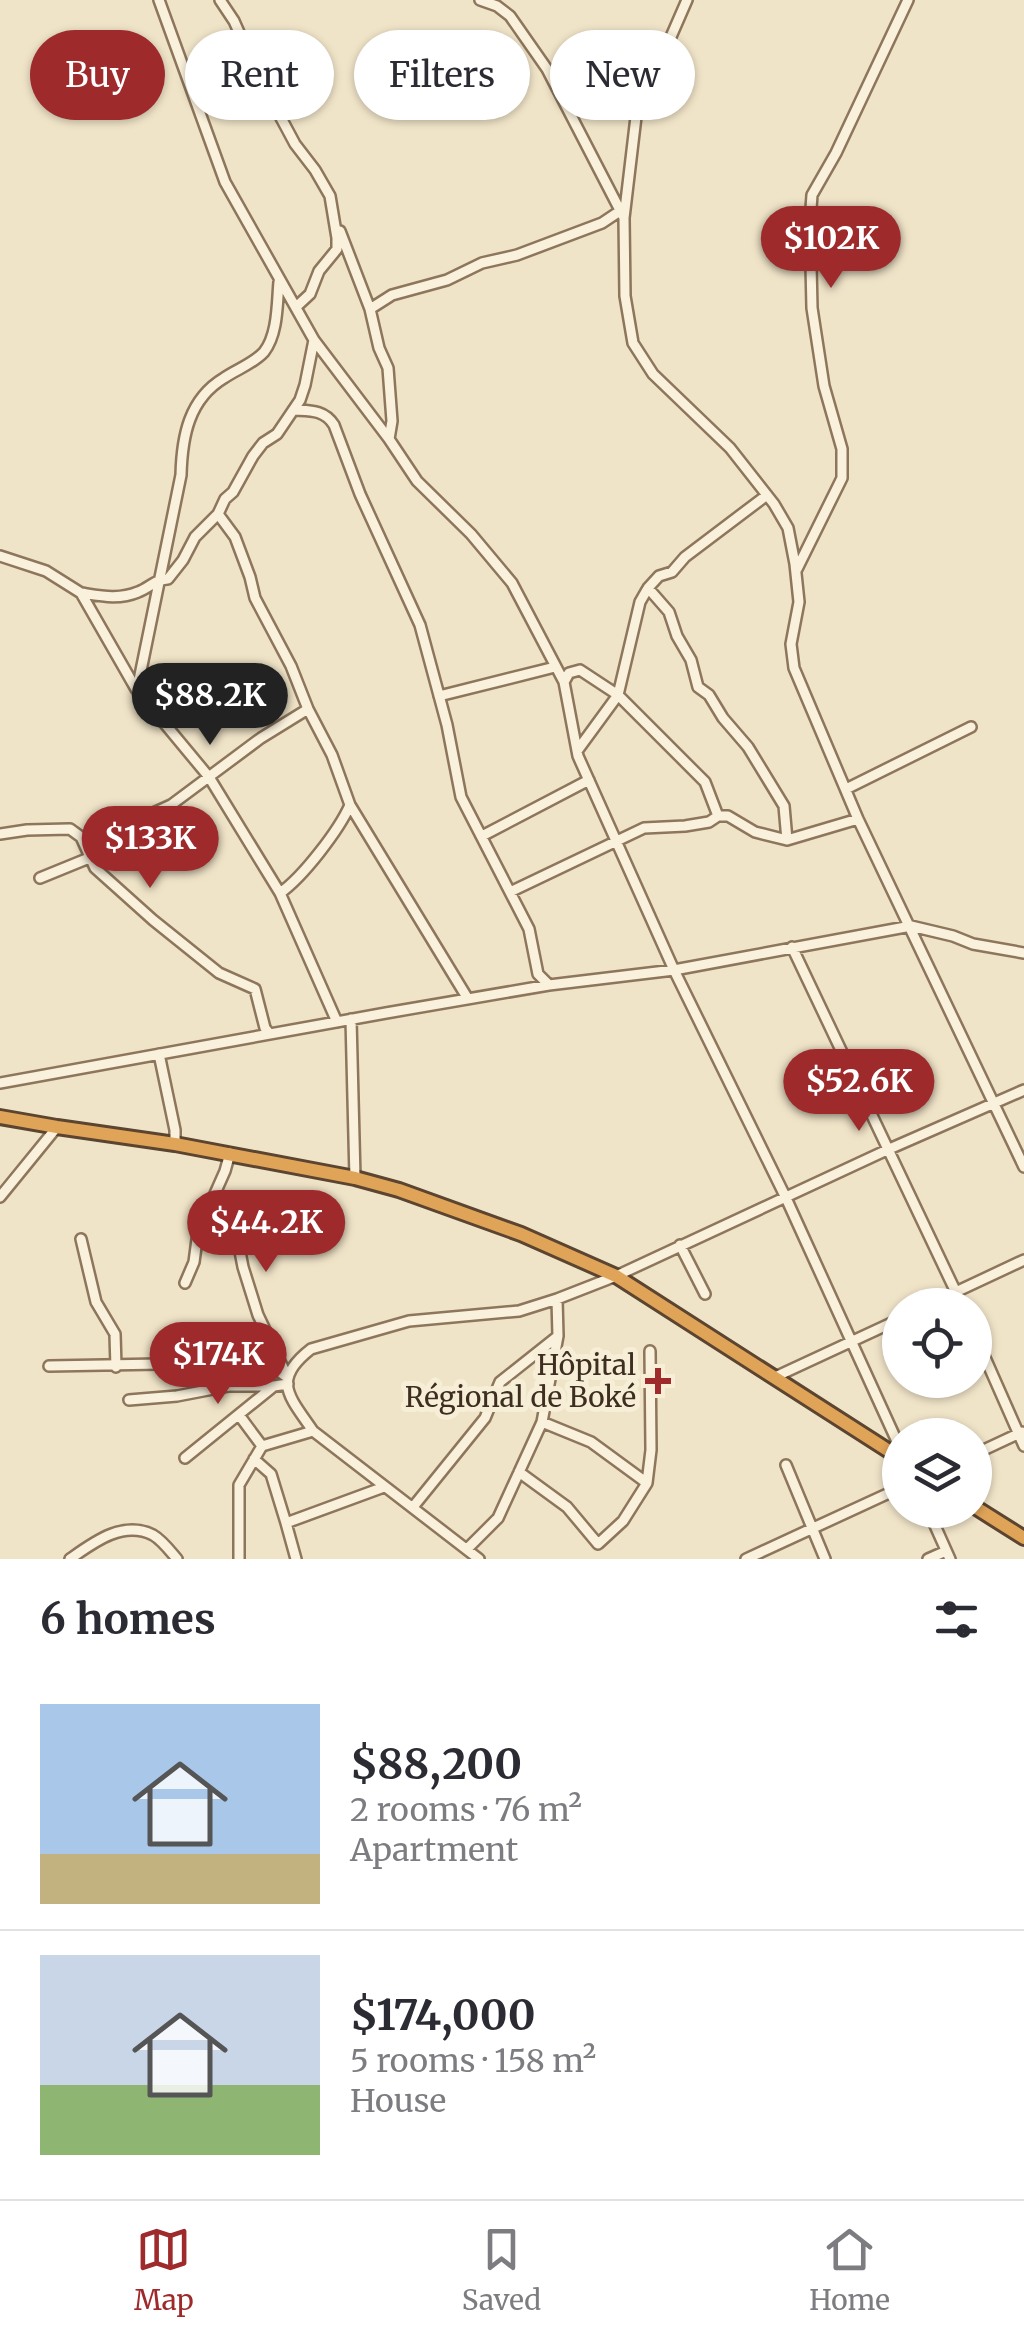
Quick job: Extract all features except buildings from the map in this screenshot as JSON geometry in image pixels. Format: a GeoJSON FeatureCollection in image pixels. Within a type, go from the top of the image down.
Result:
{"type":"FeatureCollection","features":[{"type":"Feature","properties":{"kind":"highway"},"geometry":{"type":"LineString","coordinates":[[0,1117],[230,1153],[355,1178],[522,1234],[616,1276],[882,1446]]}},
{"type":"Feature","properties":{"kind":"highway"},"geometry":{"type":"LineString","coordinates":[[992,1518],[1024,1538]]}},
{"type":"Feature","properties":{"kind":"street"},"geometry":{"type":"LineString","coordinates":[[158,0],[224,182],[314,340],[418,481],[471,534],[512,583],[564,682],[576,751],[588,780],[886,1418]]}},
{"type":"Feature","properties":{"kind":"street"},"geometry":{"type":"LineString","coordinates":[[220,0],[234,20],[290,135],[330,196],[336,249],[319,272],[310,294],[296,306]]}},
{"type":"Feature","properties":{"kind":"street"},"geometry":{"type":"LineString","coordinates":[[480,0],[510,16],[547,69],[622,215]]}},
{"type":"Feature","properties":{"kind":"street"},"geometry":{"type":"LineString","coordinates":[[687,0],[636,118],[622,215],[626,296],[634,343],[653,374],[730,448],[788,528],[799,602],[791,644],[794,668],[858,819],[1024,1168]]}},
{"type":"Feature","properties":{"kind":"street"},"geometry":{"type":"LineString","coordinates":[[796,572],[842,478],[842,448],[824,386],[812,308],[812,195],[908,0]]}},
{"type":"Feature","properties":{"kind":"street"},"geometry":{"type":"LineString","coordinates":[[333,212],[388,368],[392,422],[389,439]]}},
{"type":"Feature","properties":{"kind":"street"},"geometry":{"type":"LineString","coordinates":[[370,309],[392,295],[447,280],[482,263],[622,215]]}},
{"type":"Feature","properties":{"kind":"street"},"geometry":{"type":"LineString","coordinates":[[137,690],[188,420],[202,394],[266,350],[274,330],[280,282]]}},
{"type":"Feature","properties":{"kind":"street"},"geometry":{"type":"LineString","coordinates":[[0,556],[46,571],[81,593],[120,598],[168,578],[183,560],[194,536],[234,492],[253,456],[277,434],[293,410],[306,386],[314,340]]}},
{"type":"Feature","properties":{"kind":"street"},"geometry":{"type":"LineString","coordinates":[[293,410],[316,411],[329,417],[334,425],[360,494],[420,625],[462,797],[529,928],[538,974],[549,985]]}},
{"type":"Feature","properties":{"kind":"street"},"geometry":{"type":"LineString","coordinates":[[576,751],[618,695],[640,602],[648,588],[767,495]]}},
{"type":"Feature","properties":{"kind":"street"},"geometry":{"type":"LineString","coordinates":[[218,514],[235,537],[254,598],[291,666],[350,805],[468,999]]}},
{"type":"Feature","properties":{"kind":"street"},"geometry":{"type":"LineString","coordinates":[[648,588],[669,612],[676,636],[691,660],[698,687],[709,695],[748,747],[784,806],[787,840]]}},
{"type":"Feature","properties":{"kind":"street"},"geometry":{"type":"LineString","coordinates":[[81,593],[137,690],[209,777],[280,892],[337,1022]]}},
{"type":"Feature","properties":{"kind":"street"},"geometry":{"type":"LineString","coordinates":[[440,696],[555,667]]}},
{"type":"Feature","properties":{"kind":"street"},"geometry":{"type":"LineString","coordinates":[[564,682],[568,673],[580,670],[618,695],[705,782],[718,816]]}},
{"type":"Feature","properties":{"kind":"street"},"geometry":{"type":"LineString","coordinates":[[40,878],[89,858],[131,823],[171,805],[261,738],[308,709]]}},
{"type":"Feature","properties":{"kind":"street"},"geometry":{"type":"LineString","coordinates":[[846,789],[971,727]]}},
{"type":"Feature","properties":{"kind":"street"},"geometry":{"type":"LineString","coordinates":[[482,836],[588,780]]}},
{"type":"Feature","properties":{"kind":"street"},"geometry":{"type":"LineString","coordinates":[[280,892],[292,885],[332,836],[350,805]]}},
{"type":"Feature","properties":{"kind":"street"},"geometry":{"type":"LineString","coordinates":[[510,892],[644,828],[685,826],[728,816],[754,832],[787,840],[858,819]]}},
{"type":"Feature","properties":{"kind":"street"},"geometry":{"type":"LineString","coordinates":[[0,834],[70,829],[81,837],[95,868],[153,920],[218,973],[255,989],[270,1034]]}},
{"type":"Feature","properties":{"kind":"street"},"geometry":{"type":"LineString","coordinates":[[0,1083],[351,1019],[549,985],[674,970],[911,926],[1024,953]]}},
{"type":"Feature","properties":{"kind":"street"},"geometry":{"type":"LineString","coordinates":[[792,947],[954,1288]]}},
{"type":"Feature","properties":{"kind":"street"},"geometry":{"type":"LineString","coordinates":[[351,1019],[355,1178]]}},
{"type":"Feature","properties":{"kind":"street"},"geometry":{"type":"LineString","coordinates":[[159,1054],[175,1144]]}},
{"type":"Feature","properties":{"kind":"street"},"geometry":{"type":"LineString","coordinates":[[185,1458],[274,1386],[287,1380],[292,1365],[311,1349],[409,1321],[520,1311],[556,1299],[616,1276],[1024,1090]]}},
{"type":"Feature","properties":{"kind":"street"},"geometry":{"type":"LineString","coordinates":[[0,1197],[57,1128]]}},
{"type":"Feature","properties":{"kind":"street"},"geometry":{"type":"LineString","coordinates":[[185,1283],[194,1262],[198,1232],[230,1153]]}},
{"type":"Feature","properties":{"kind":"street"},"geometry":{"type":"LineString","coordinates":[[211,1202],[235,1226],[258,1315],[296,1406],[313,1431],[479,1559]]}},
{"type":"Feature","properties":{"kind":"street"},"geometry":{"type":"LineString","coordinates":[[81,1239],[96,1302],[115,1334],[116,1367]]}},
{"type":"Feature","properties":{"kind":"street"},"geometry":{"type":"LineString","coordinates":[[680,1245],[705,1294]]}},
{"type":"Feature","properties":{"kind":"street"},"geometry":{"type":"LineString","coordinates":[[964,1288],[1024,1260]]}},
{"type":"Feature","properties":{"kind":"street"},"geometry":{"type":"LineString","coordinates":[[467,1549],[498,1518],[542,1422],[558,1336],[556,1299]]}},
{"type":"Feature","properties":{"kind":"street"},"geometry":{"type":"LineString","coordinates":[[775,1377],[882,1327]]}},
{"type":"Feature","properties":{"kind":"street"},"geometry":{"type":"LineString","coordinates":[[413,1506],[485,1418],[500,1382],[558,1336]]}},
{"type":"Feature","properties":{"kind":"street"},"geometry":{"type":"LineString","coordinates":[[519,1472],[567,1507],[598,1544],[624,1521],[648,1483],[650,1351]]}},
{"type":"Feature","properties":{"kind":"street"},"geometry":{"type":"LineString","coordinates":[[49,1366],[265,1362],[287,1380]]}},
{"type":"Feature","properties":{"kind":"street"},"geometry":{"type":"LineString","coordinates":[[992,1371],[1024,1446]]}},
{"type":"Feature","properties":{"kind":"street"},"geometry":{"type":"LineString","coordinates":[[129,1400],[230,1386],[274,1386]]}},
{"type":"Feature","properties":{"kind":"street"},"geometry":{"type":"LineString","coordinates":[[239,1415],[262,1446]]}},
{"type":"Feature","properties":{"kind":"street"},"geometry":{"type":"LineString","coordinates":[[542,1422],[591,1442],[648,1483]]}},
{"type":"Feature","properties":{"kind":"street"},"geometry":{"type":"LineString","coordinates":[[239,1559],[239,1485],[254,1459],[262,1446],[313,1431]]}},
{"type":"Feature","properties":{"kind":"street"},"geometry":{"type":"LineString","coordinates":[[992,1446],[1021,1433]]}},
{"type":"Feature","properties":{"kind":"street"},"geometry":{"type":"LineString","coordinates":[[254,1459],[270,1474],[296,1559]]}},
{"type":"Feature","properties":{"kind":"street"},"geometry":{"type":"LineString","coordinates":[[786,1465],[826,1559]]}},
{"type":"Feature","properties":{"kind":"street"},"geometry":{"type":"LineString","coordinates":[[286,1523],[384,1488]]}},
{"type":"Feature","properties":{"kind":"street"},"geometry":{"type":"LineString","coordinates":[[746,1559],[882,1496]]}},
{"type":"Feature","properties":{"kind":"street"},"geometry":{"type":"LineString","coordinates":[[928,1559],[948,1555],[936,1528]]}},
{"type":"Feature","properties":{"kind":"street"},"geometry":{"type":"LineString","coordinates":[[70,1559],[98,1539],[124,1530],[153,1535],[177,1559]]}},
{"type":"Feature","properties":{"kind":"place","name":"Hôpital Régional de Boké"},"geometry":{"type":"Point","coordinates":[658,1381]}}]}
